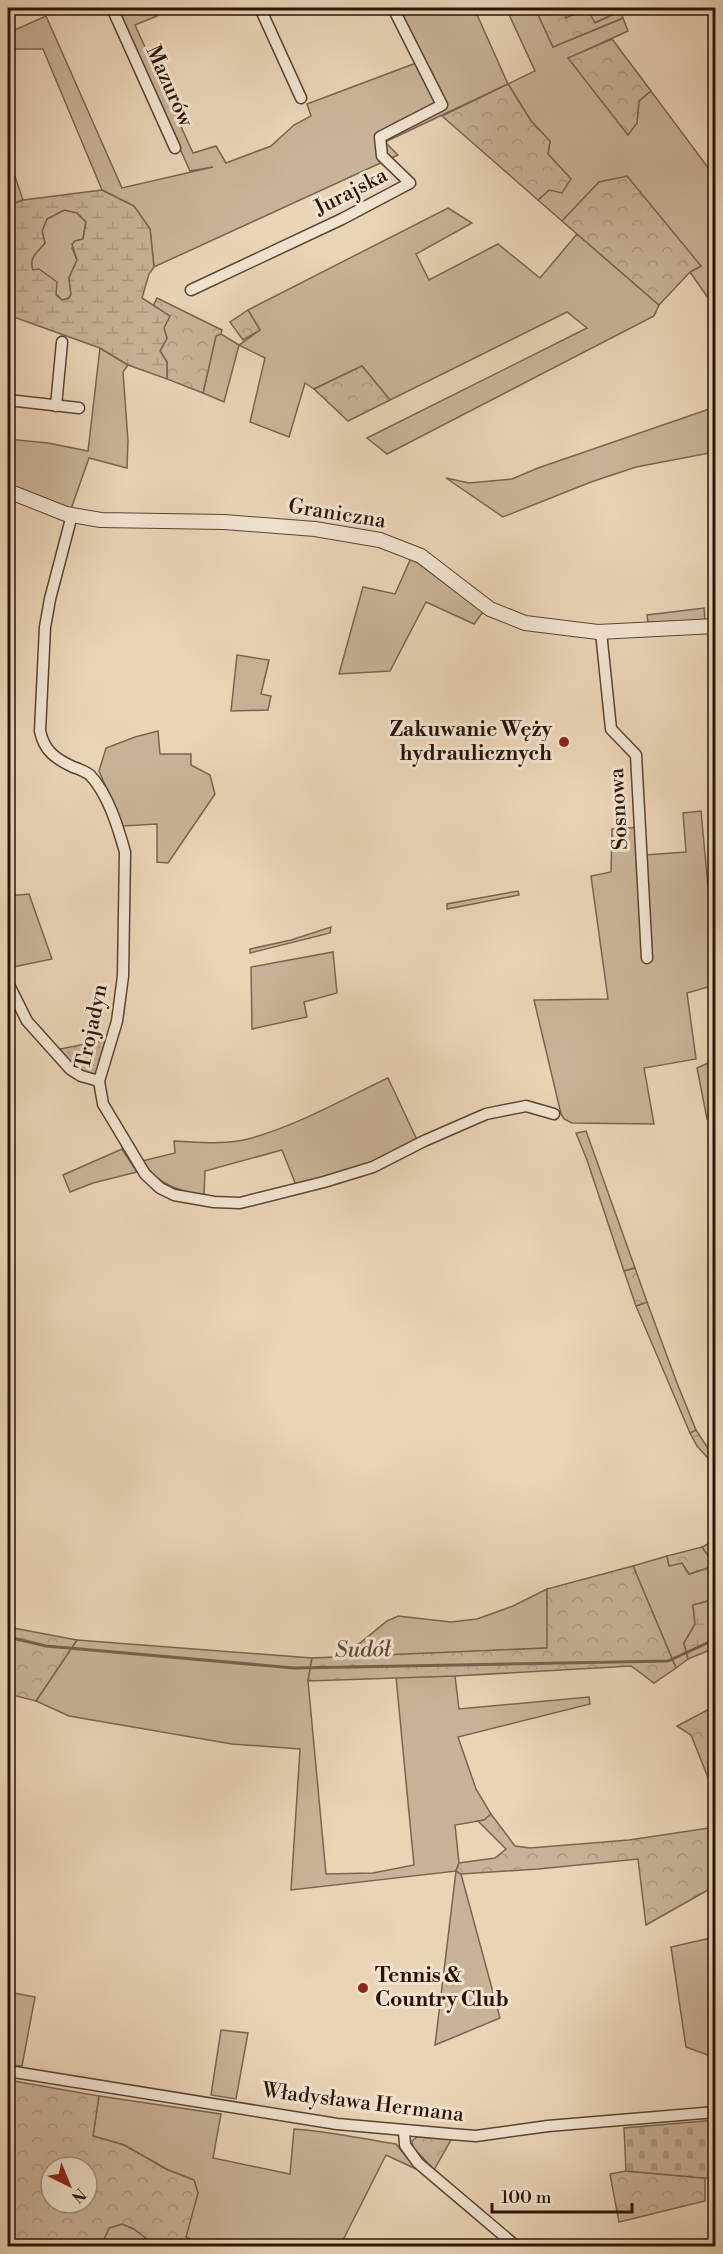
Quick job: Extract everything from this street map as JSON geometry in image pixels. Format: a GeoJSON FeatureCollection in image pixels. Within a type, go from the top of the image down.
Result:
{"type":"FeatureCollection","features":[{"type":"Feature","properties":{"kind":"street","name":"Mazurów"},"geometry":{"type":"LineString","coordinates":[[112,8],[175,148]]}},
{"type":"Feature","properties":{"kind":"street"},"geometry":{"type":"LineString","coordinates":[[260,8],[301,98]]}},
{"type":"Feature","properties":{"kind":"street","name":"Jurajska"},"geometry":{"type":"LineString","coordinates":[[191,290],[342,219],[410,183],[382,156],[380,137],[442,105],[393,8]]}},
{"type":"Feature","properties":{"kind":"street"},"geometry":{"type":"LineString","coordinates":[[56,406],[62,342]]}},
{"type":"Feature","properties":{"kind":"street"},"geometry":{"type":"LineString","coordinates":[[8,400],[79,408]]}},
{"type":"Feature","properties":{"kind":"street","name":"Graniczna"},"geometry":{"type":"LineString","coordinates":[[8,491],[72,515],[101,520],[208,521],[267,525],[368,537],[392,543],[421,556],[483,605],[504,617],[525,623],[601,632],[716,626]]}},
{"type":"Feature","properties":{"kind":"street","name":"Trojadyn"},"geometry":{"type":"LineString","coordinates":[[72,515],[45,627],[40,731],[42,741],[50,754],[87,773],[97,784],[125,852],[123,976],[117,1021],[99,1081],[103,1104],[149,1179],[174,1195],[214,1202],[240,1203],[373,1167],[424,1141],[486,1114],[526,1106],[554,1114]]}},
{"type":"Feature","properties":{"kind":"street","name":"Sosnowa"},"geometry":{"type":"LineString","coordinates":[[601,632],[610,729],[636,755],[647,958]]}},
{"type":"Feature","properties":{"kind":"street"},"geometry":{"type":"LineString","coordinates":[[8,983],[27,1021],[70,1068],[81,1076],[99,1081]]}},
{"type":"Feature","properties":{"kind":"street","name":"Władysława Hermana"},"geometry":{"type":"LineString","coordinates":[[8,2071],[327,2122],[476,2136],[591,2122],[716,2112]]}},
{"type":"Feature","properties":{"kind":"street"},"geometry":{"type":"LineString","coordinates":[[404,2131],[404,2140],[410,2154],[516,2247]]}},
{"type":"Feature","properties":{"kind":"green space"},"geometry":{"type":"Polygon","coordinates":[[[153,8],[157,16],[135,25],[193,153],[216,146],[226,163],[271,146],[294,125],[311,116],[307,104],[424,60],[397,8],[474,8],[508,84],[385,142],[398,155],[154,267],[150,229],[134,206],[102,190],[43,49],[8,49],[8,33],[46,16],[122,188],[213,167],[190,171],[117,9],[153,8]]]}},
{"type":"Feature","properties":{"kind":"green space"},"geometry":{"type":"Polygon","coordinates":[[[506,8],[535,8],[553,47],[623,18],[628,31],[569,58],[637,123],[639,101],[651,91],[715,177],[715,308],[690,272],[701,266],[599,183],[562,221],[538,200],[549,190],[571,179],[548,154],[550,141],[531,121],[508,84],[535,71],[506,8]]]}},
{"type":"Feature","properties":{"kind":"green space"},"geometry":{"type":"Polygon","coordinates":[[[535,8],[561,8],[566,18],[587,8],[595,23],[621,11],[623,18],[553,47],[535,8]]]}},
{"type":"Feature","properties":{"kind":"green space"},"geometry":{"type":"Polygon","coordinates":[[[561,8],[619,8],[621,11],[594,23],[565,18],[561,8]]]}},
{"type":"Feature","properties":{"kind":"green space"},"geometry":{"type":"Polygon","coordinates":[[[612,39],[651,91],[639,101],[637,123],[628,135],[568,58],[612,39]]]}},
{"type":"Feature","properties":{"kind":"green space"},"geometry":{"type":"Polygon","coordinates":[[[508,84],[531,121],[550,141],[548,154],[571,179],[562,193],[549,190],[538,200],[442,116],[508,84]]]}},
{"type":"Feature","properties":{"kind":"green space"},"geometry":{"type":"Polygon","coordinates":[[[8,156],[23,200],[8,206],[8,156]]]}},
{"type":"Feature","properties":{"kind":"green space"},"geometry":{"type":"Polygon","coordinates":[[[627,176],[701,266],[690,272],[659,305],[562,221],[599,182],[627,176]]]}},
{"type":"Feature","properties":{"kind":"green space"},"geometry":{"type":"Polygon","coordinates":[[[102,190],[134,206],[150,229],[154,267],[149,274],[142,298],[170,316],[164,328],[167,338],[160,351],[167,362],[167,379],[128,365],[100,348],[8,315],[8,206],[23,200],[102,190]],[[64,210],[47,219],[42,231],[45,243],[34,255],[32,262],[33,270],[39,269],[57,282],[56,295],[62,300],[69,298],[71,294],[69,278],[77,260],[72,244],[83,239],[86,222],[77,213],[64,210]]]}},
{"type":"Feature","properties":{"kind":"green space"},"geometry":{"type":"Polygon","coordinates":[[[448,208],[472,223],[416,254],[429,280],[498,244],[540,278],[577,234],[659,305],[654,316],[387,454],[367,438],[587,328],[567,312],[390,400],[362,366],[314,389],[305,383],[289,437],[250,422],[265,358],[239,345],[260,330],[248,310],[448,208]]]}},
{"type":"Feature","properties":{"kind":"green space"},"geometry":{"type":"Polygon","coordinates":[[[64,210],[77,212],[86,222],[83,239],[75,241],[72,248],[77,260],[69,278],[71,294],[69,298],[62,300],[33,270],[32,262],[34,255],[45,243],[42,231],[47,219],[64,210]]]}},
{"type":"Feature","properties":{"kind":"green space"},"geometry":{"type":"Polygon","coordinates":[[[157,298],[222,330],[221,334],[216,336],[203,393],[167,379],[167,362],[160,351],[167,338],[153,306],[157,298]]]}},
{"type":"Feature","properties":{"kind":"green space"},"geometry":{"type":"Polygon","coordinates":[[[248,310],[260,330],[243,340],[230,322],[248,310]]]}},
{"type":"Feature","properties":{"kind":"green space"},"geometry":{"type":"Polygon","coordinates":[[[221,334],[239,345],[224,402],[203,393],[216,335],[221,334]]]}},
{"type":"Feature","properties":{"kind":"green space"},"geometry":{"type":"Polygon","coordinates":[[[100,348],[128,365],[123,372],[128,441],[127,468],[89,458],[71,509],[8,485],[8,439],[48,443],[88,451],[100,348]]]}},
{"type":"Feature","properties":{"kind":"green space"},"geometry":{"type":"Polygon","coordinates":[[[362,366],[390,400],[348,421],[314,389],[362,366]]]}},
{"type":"Feature","properties":{"kind":"green space"},"geometry":{"type":"Polygon","coordinates":[[[715,407],[715,452],[636,467],[503,517],[446,478],[469,483],[512,479],[715,407]]]}},
{"type":"Feature","properties":{"kind":"green space"},"geometry":{"type":"Polygon","coordinates":[[[411,558],[483,612],[474,624],[426,602],[390,671],[339,674],[363,587],[395,594],[411,558]]]}},
{"type":"Feature","properties":{"kind":"green space"},"geometry":{"type":"Polygon","coordinates":[[[704,608],[705,621],[648,622],[647,615],[704,608]]]}},
{"type":"Feature","properties":{"kind":"green space"},"geometry":{"type":"Polygon","coordinates":[[[237,655],[269,660],[261,694],[271,696],[268,710],[231,711],[237,655]]]}},
{"type":"Feature","properties":{"kind":"green space"},"geometry":{"type":"Polygon","coordinates":[[[158,731],[160,754],[191,754],[191,765],[210,775],[215,794],[168,863],[157,862],[157,824],[123,826],[99,771],[106,748],[158,731]]]}},
{"type":"Feature","properties":{"kind":"green space"},"geometry":{"type":"Polygon","coordinates":[[[701,811],[715,962],[715,985],[687,993],[696,1059],[644,1068],[654,1124],[572,1123],[564,1119],[561,1114],[534,1000],[608,999],[591,876],[611,872],[612,829],[643,827],[645,855],[686,852],[683,813],[701,811]]]}},
{"type":"Feature","properties":{"kind":"green space"},"geometry":{"type":"Polygon","coordinates":[[[518,891],[519,895],[447,909],[447,904],[518,891]]]}},
{"type":"Feature","properties":{"kind":"green space"},"geometry":{"type":"Polygon","coordinates":[[[29,894],[52,959],[8,968],[8,896],[29,894]]]}},
{"type":"Feature","properties":{"kind":"green space"},"geometry":{"type":"Polygon","coordinates":[[[331,927],[330,933],[250,953],[250,949],[291,940],[331,927]]]}},
{"type":"Feature","properties":{"kind":"green space"},"geometry":{"type":"Polygon","coordinates":[[[333,952],[337,993],[304,1002],[307,1017],[252,1029],[251,967],[333,952]]]}},
{"type":"Feature","properties":{"kind":"green space"},"geometry":{"type":"Polygon","coordinates":[[[106,1040],[98,1071],[94,1074],[74,1066],[60,1049],[106,1040]]]}},
{"type":"Feature","properties":{"kind":"green space"},"geometry":{"type":"Polygon","coordinates":[[[715,1060],[715,1116],[707,1119],[697,1068],[715,1060]]]}},
{"type":"Feature","properties":{"kind":"green space"},"geometry":{"type":"Polygon","coordinates":[[[388,1078],[417,1140],[374,1162],[296,1185],[282,1150],[205,1171],[204,1196],[169,1185],[155,1176],[142,1161],[175,1153],[174,1141],[230,1142],[266,1134],[302,1120],[388,1078]]]}},
{"type":"Feature","properties":{"kind":"green space"},"geometry":{"type":"Polygon","coordinates":[[[586,1131],[635,1268],[624,1271],[576,1133],[586,1131]]]}},
{"type":"Feature","properties":{"kind":"green space"},"geometry":{"type":"Polygon","coordinates":[[[122,1149],[137,1172],[93,1183],[70,1192],[63,1175],[122,1149]]]}},
{"type":"Feature","properties":{"kind":"green space"},"geometry":{"type":"Polygon","coordinates":[[[635,1268],[647,1302],[636,1306],[624,1271],[635,1268]]]}},
{"type":"Feature","properties":{"kind":"green space"},"geometry":{"type":"Polygon","coordinates":[[[647,1302],[696,1430],[690,1433],[636,1306],[647,1302]]]}},
{"type":"Feature","properties":{"kind":"green space"},"geometry":{"type":"Polygon","coordinates":[[[696,1430],[715,1457],[715,1466],[697,1446],[690,1433],[696,1430]]]}},
{"type":"Feature","properties":{"kind":"green space"},"geometry":{"type":"Polygon","coordinates":[[[715,1540],[715,1599],[693,1605],[695,1624],[684,1643],[688,1659],[676,1668],[633,1566],[667,1556],[669,1565],[682,1563],[689,1574],[714,1566],[702,1547],[715,1540]]]}},
{"type":"Feature","properties":{"kind":"green space"},"geometry":{"type":"Polygon","coordinates":[[[702,1547],[715,1566],[715,1572],[714,1566],[689,1574],[682,1563],[669,1566],[667,1556],[702,1547]]]}},
{"type":"Feature","properties":{"kind":"green space"},"geometry":{"type":"Polygon","coordinates":[[[633,1566],[676,1668],[654,1683],[631,1666],[455,1676],[308,1681],[312,1658],[547,1648],[547,1589],[633,1566]]]}},
{"type":"Feature","properties":{"kind":"green space"},"geometry":{"type":"Polygon","coordinates":[[[547,1589],[548,1648],[352,1657],[347,1649],[360,1643],[387,1621],[398,1616],[451,1622],[477,1619],[513,1606],[547,1589]]]}},
{"type":"Feature","properties":{"kind":"green space"},"geometry":{"type":"Polygon","coordinates":[[[715,1599],[715,1648],[688,1659],[684,1643],[695,1624],[693,1605],[715,1599]]]}},
{"type":"Feature","properties":{"kind":"green space"},"geometry":{"type":"Polygon","coordinates":[[[8,1627],[77,1640],[36,1701],[8,1694],[8,1627]]]}},
{"type":"Feature","properties":{"kind":"green space"},"geometry":{"type":"Polygon","coordinates":[[[77,1640],[312,1658],[308,1681],[326,1874],[373,1873],[414,1865],[396,1677],[455,1676],[459,1709],[589,1697],[590,1704],[458,1737],[476,1789],[491,1814],[484,1820],[455,1825],[459,1863],[456,1871],[291,1890],[300,1749],[232,1744],[69,1716],[36,1701],[77,1640]]]}},
{"type":"Feature","properties":{"kind":"green space"},"geometry":{"type":"Polygon","coordinates":[[[715,1706],[715,1795],[691,1735],[677,1726],[715,1706]]]}},
{"type":"Feature","properties":{"kind":"green space"},"geometry":{"type":"Polygon","coordinates":[[[491,1814],[515,1846],[530,1848],[629,1840],[715,1827],[715,1858],[713,1860],[715,1886],[646,1925],[638,1859],[461,1874],[456,1871],[459,1863],[495,1858],[506,1849],[478,1821],[484,1820],[491,1814]]]}},
{"type":"Feature","properties":{"kind":"green space"},"geometry":{"type":"Polygon","coordinates":[[[456,1871],[461,1874],[500,2018],[435,2045],[456,1871]]]}},
{"type":"Feature","properties":{"kind":"green space"},"geometry":{"type":"Polygon","coordinates":[[[715,1937],[716,2050],[713,2057],[686,2047],[671,1947],[715,1937]]]}},
{"type":"Feature","properties":{"kind":"green space"},"geometry":{"type":"Polygon","coordinates":[[[9,1992],[35,1997],[22,2066],[8,2065],[9,1992]]]}},
{"type":"Feature","properties":{"kind":"green space"},"geometry":{"type":"Polygon","coordinates":[[[221,2030],[248,2033],[236,2099],[211,2095],[221,2030]]]}},
{"type":"Feature","properties":{"kind":"green space"},"geometry":{"type":"Polygon","coordinates":[[[8,2080],[99,2096],[93,2136],[124,2145],[168,2170],[194,2180],[198,2193],[186,2237],[194,2241],[192,2246],[156,2246],[134,2229],[122,2224],[109,2228],[101,2246],[8,2246],[8,2080]]]}},
{"type":"Feature","properties":{"kind":"green space"},"geometry":{"type":"Polygon","coordinates":[[[99,2096],[221,2114],[213,2158],[290,2174],[294,2129],[396,2144],[416,2169],[386,2155],[340,2246],[210,2246],[185,2237],[198,2193],[194,2180],[168,2170],[124,2145],[93,2136],[99,2096]]]}},
{"type":"Feature","properties":{"kind":"green space"},"geometry":{"type":"Polygon","coordinates":[[[715,2120],[715,2179],[626,2171],[624,2128],[715,2120]]]}},
{"type":"Feature","properties":{"kind":"green space"},"geometry":{"type":"Polygon","coordinates":[[[426,2135],[452,2138],[434,2170],[413,2147],[412,2141],[426,2135]]]}},
{"type":"Feature","properties":{"kind":"green space"},"geometry":{"type":"Polygon","coordinates":[[[626,2171],[705,2178],[705,2201],[619,2222],[610,2174],[626,2171]]]}},
{"type":"Feature","properties":{"kind":"green space"},"geometry":{"type":"Polygon","coordinates":[[[122,2224],[134,2229],[156,2246],[101,2246],[109,2228],[122,2224]]]}},
{"type":"Feature","properties":{"kind":"waterway","name":"Sudół"},"geometry":{"type":"LineString","coordinates":[[8,1637],[46,1646],[294,1668],[668,1661],[716,1639]]}},
{"type":"Feature","properties":{"kind":"place","name":"Zakuwanie Węży hydraulicznych"},"geometry":{"type":"Point","coordinates":[564,742]}},
{"type":"Feature","properties":{"kind":"place","name":"Tennis & Country Club"},"geometry":{"type":"Point","coordinates":[363,1988]}}]}
